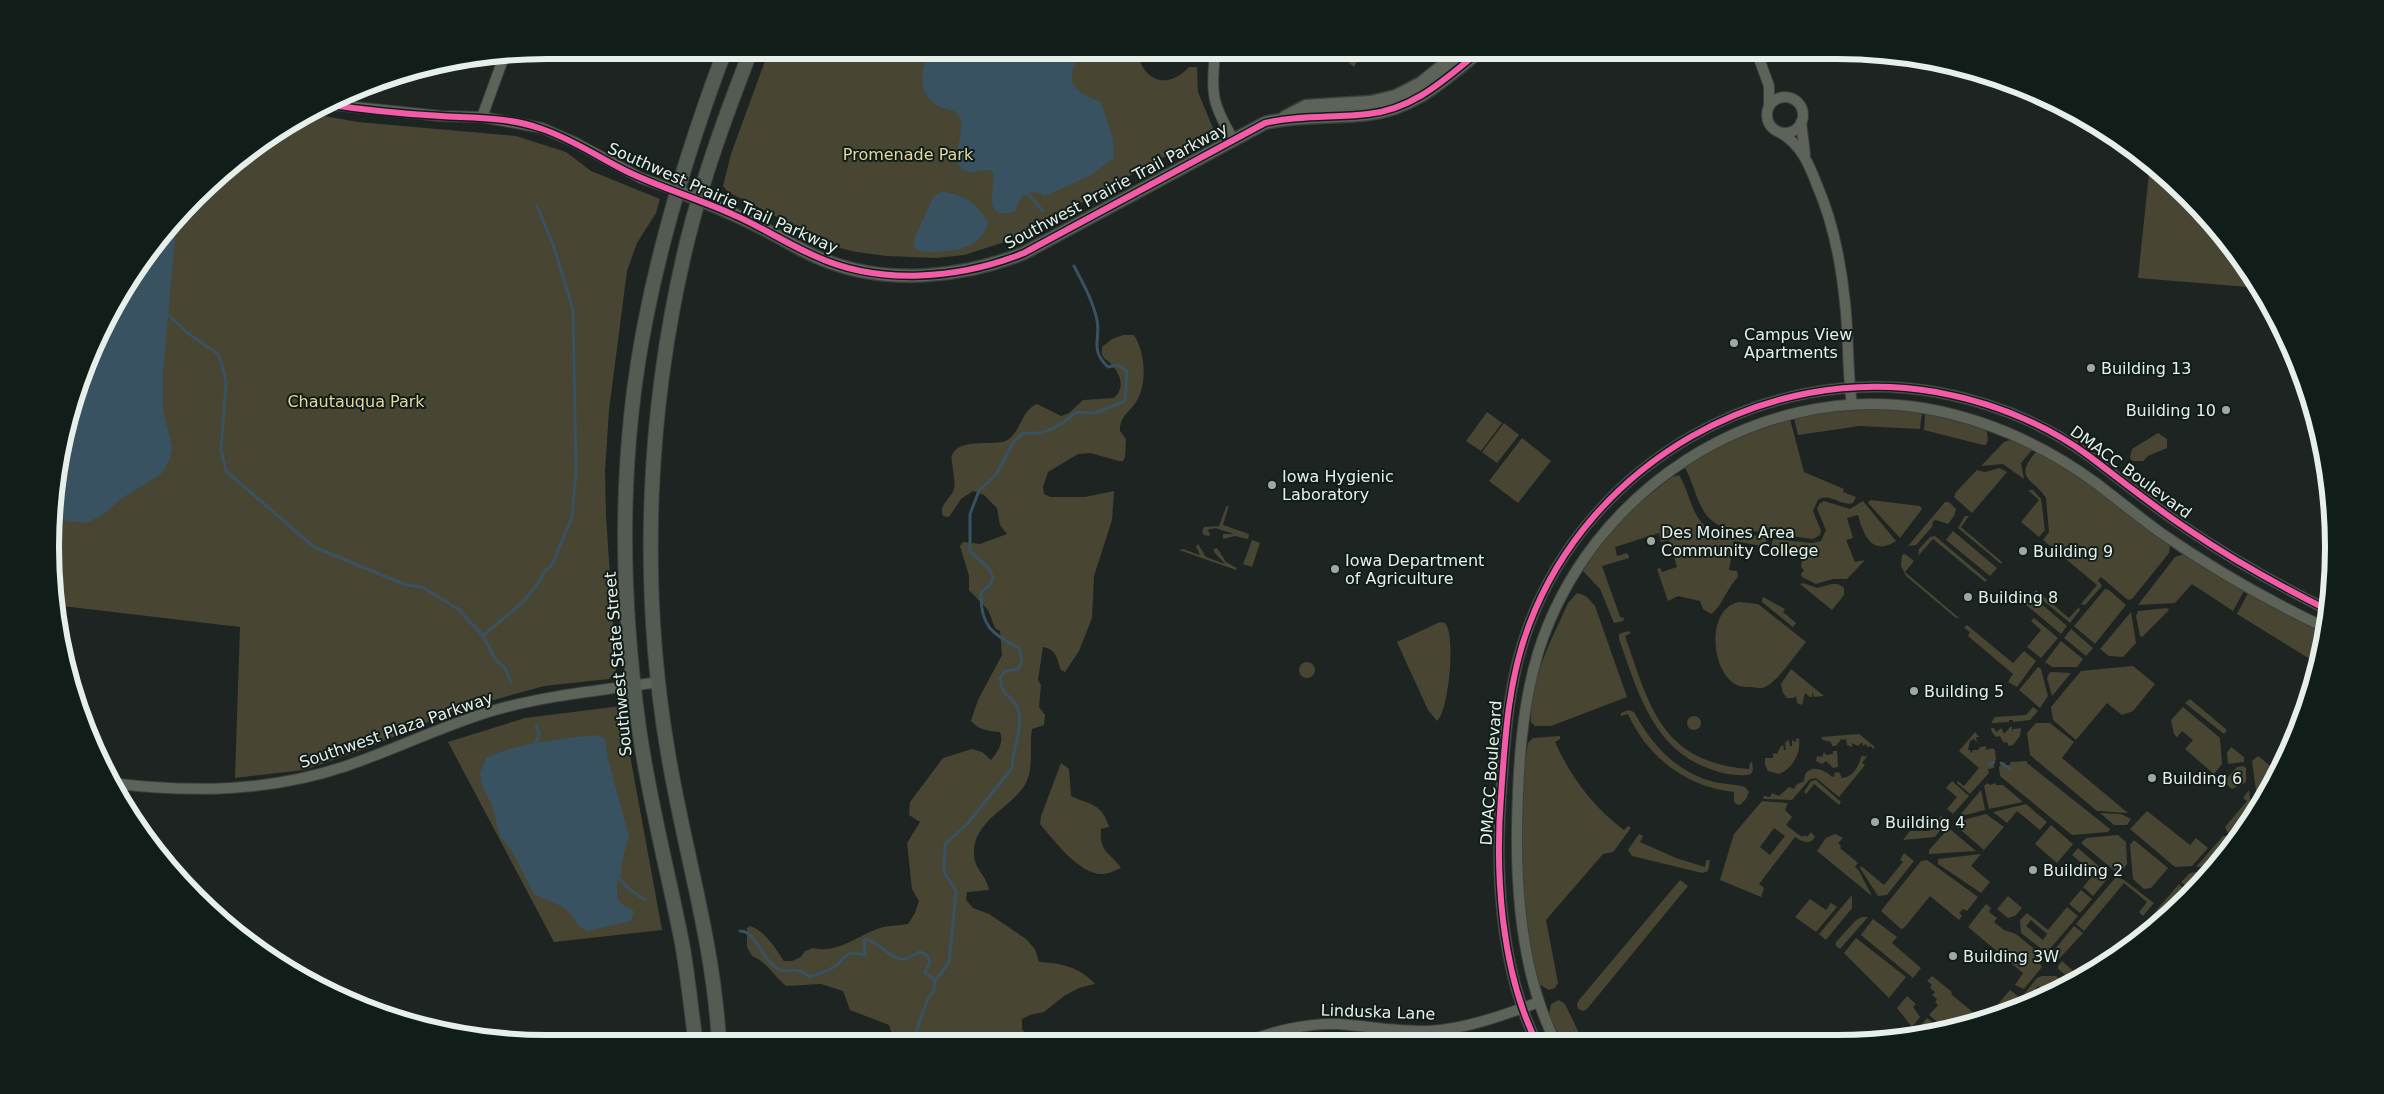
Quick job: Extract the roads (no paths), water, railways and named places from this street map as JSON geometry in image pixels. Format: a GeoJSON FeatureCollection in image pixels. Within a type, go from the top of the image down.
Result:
{"type":"FeatureCollection","features":[{"type":"Feature","properties":{"kind":"main road","name":"Southwest State Street"},"geometry":{"type":"LineString","coordinates":[[695,1035],[687,975],[649,788],[634,686],[627,616],[626,501],[630,437],[645,320],[677,191],[694,134],[722,59]]}},
{"type":"Feature","properties":{"kind":"main road"},"geometry":{"type":"LineString","coordinates":[[731,102],[741,59]]}},
{"type":"Feature","properties":{"kind":"main road"},"geometry":{"type":"LineString","coordinates":[[718,1035],[707,935],[668,755],[659,682],[652,582],[653,467],[662,380],[674,306],[699,199],[731,102],[748,59]]}},
{"type":"Feature","properties":{"kind":"street"},"geometry":{"type":"LineString","coordinates":[[1215,59],[1213,96],[1216,107],[1233,139]]}},
{"type":"Feature","properties":{"kind":"street","name":"Southwest Prairie Trail Parkway"},"geometry":{"type":"LineString","coordinates":[[339,105],[441,116],[482,117],[542,128],[574,142],[642,178],[699,199],[759,226],[814,256],[838,265],[889,274],[914,276],[941,274],[984,266],[1024,253],[1265,123],[1283,118],[1306,106],[1371,102],[1396,96],[1421,83],[1451,59]]}},
{"type":"Feature","properties":{"kind":"street","name":"Southwest Prairie Trail Parkway"},"geometry":{"type":"LineString","coordinates":[[1283,118],[1368,114],[1396,108],[1425,94],[1470,59]]}},
{"type":"Feature","properties":{"kind":"street"},"geometry":{"type":"LineString","coordinates":[[1760,59],[1769,86],[1767,115],[1770,124],[1788,137],[1805,155]]}},
{"type":"Feature","properties":{"kind":"street"},"geometry":{"type":"LineString","coordinates":[[482,117],[502,61]]}},
{"type":"Feature","properties":{"kind":"street"},"geometry":{"type":"LineString","coordinates":[[1764,68],[1787,97],[1800,105],[1803,112],[1801,122],[1805,155],[1824,201],[1837,251],[1845,303],[1852,405]]}},
{"type":"Feature","properties":{"kind":"street"},"geometry":{"type":"LineString","coordinates":[[1769,106],[1777,99],[1787,97]]}},
{"type":"Feature","properties":{"kind":"street"},"geometry":{"type":"LineString","coordinates":[[1781,133],[1793,131],[1801,122]]}},
{"type":"Feature","properties":{"kind":"street","name":"DMACC Boulevard"},"geometry":{"type":"LineString","coordinates":[[1533,1035],[1522,1008],[1511,963],[1502,906],[1499,859],[1500,810],[1506,729],[1512,685],[1527,632],[1546,587],[1566,552],[1604,505],[1637,474],[1684,440],[1717,422],[1769,402],[1799,394],[1850,388],[1904,388],[1974,401],[2026,420],[2088,455],[2149,502],[2223,552],[2321,606]]}},
{"type":"Feature","properties":{"kind":"street","name":"DMACC Boulevard"},"geometry":{"type":"LineString","coordinates":[[1553,1035],[1539,1002],[1529,966],[1520,908],[1517,814],[1524,720],[1538,654],[1557,604],[1581,561],[1617,517],[1643,491],[1678,464],[1707,447],[1756,425],[1802,412],[1852,405],[1894,405],[1924,408],[1966,418],[2014,434],[2062,460],[2163,534],[2209,564],[2280,605],[2319,624]]}},
{"type":"Feature","properties":{"kind":"street","name":"Southwest Plaza Parkway"},"geometry":{"type":"LineString","coordinates":[[120,784],[191,790],[235,788],[292,780],[346,766],[498,710],[554,696],[659,682]]}},
{"type":"Feature","properties":{"kind":"street","name":"Linduska Lane"},"geometry":{"type":"LineString","coordinates":[[1264,1035],[1277,1030],[1322,1024],[1413,1031],[1442,1030],[1475,1023],[1539,1002]]}},
{"type":"Feature","properties":{"kind":"water"},"geometry":{"type":"Polygon","coordinates":[[[926,59],[1078,59],[1073,68],[1072,82],[1078,91],[1101,102],[1113,139],[1114,158],[1089,176],[1045,196],[1034,192],[1026,194],[1019,201],[1016,211],[997,212],[992,202],[993,171],[966,172],[959,166],[957,152],[961,129],[960,117],[954,111],[940,107],[927,96],[922,82],[926,59]]]}},
{"type":"Feature","properties":{"kind":"water"},"geometry":{"type":"Polygon","coordinates":[[[942,191],[969,201],[979,209],[988,222],[984,232],[970,245],[950,251],[919,251],[914,246],[914,239],[933,198],[942,191]]]}},
{"type":"Feature","properties":{"kind":"water"},"geometry":{"type":"Polygon","coordinates":[[[176,230],[163,371],[163,410],[172,448],[169,461],[161,474],[122,498],[101,516],[86,523],[66,521],[60,517],[68,452],[75,421],[96,360],[124,303],[141,276],[176,230]]]}},
{"type":"Feature","properties":{"kind":"water"},"geometry":{"type":"Polygon","coordinates":[[[598,735],[605,739],[608,760],[629,836],[621,865],[622,872],[617,877],[617,898],[623,905],[634,911],[631,921],[587,931],[578,925],[571,914],[561,906],[534,894],[512,851],[500,836],[492,805],[482,786],[480,773],[486,758],[512,748],[540,742],[598,735]]]}},
{"type":"Feature","properties":{"kind":"waterway"},"geometry":{"type":"LineString","coordinates":[[1027,193],[1043,211]]}},
{"type":"Feature","properties":{"kind":"waterway"},"geometry":{"type":"LineString","coordinates":[[484,635],[523,602],[540,581],[544,572],[552,565],[572,517],[576,471],[573,310],[554,247],[537,206]]}},
{"type":"Feature","properties":{"kind":"waterway"},"geometry":{"type":"LineString","coordinates":[[916,1035],[919,1022],[928,999],[934,990],[935,981],[949,962],[956,891],[944,872],[945,844],[968,823],[1012,768],[1020,723],[1017,706],[1003,690],[1000,678],[1005,671],[1018,669],[1022,661],[1019,648],[995,634],[983,614],[981,593],[991,583],[993,578],[989,569],[970,551],[970,514],[979,491],[997,473],[1012,444],[1023,433],[1046,431],[1058,426],[1077,412],[1095,413],[1125,401],[1127,371],[1118,365],[1108,367],[1102,361],[1097,349],[1098,327],[1093,306],[1074,266]]}},
{"type":"Feature","properties":{"kind":"waterway"},"geometry":{"type":"LineString","coordinates":[[167,314],[189,334],[218,354],[226,382],[221,449],[226,471],[314,547],[406,585],[422,587],[458,609],[483,636],[496,660],[505,668],[511,682]]}},
{"type":"Feature","properties":{"kind":"waterway"},"geometry":{"type":"LineString","coordinates":[[535,746],[539,733],[536,725]]}},
{"type":"Feature","properties":{"kind":"waterway"},"geometry":{"type":"LineString","coordinates":[[1989,764],[1994,762]]}},
{"type":"Feature","properties":{"kind":"waterway"},"geometry":{"type":"LineString","coordinates":[[2001,763],[2010,769]]}},
{"type":"Feature","properties":{"kind":"waterway"},"geometry":{"type":"LineString","coordinates":[[615,874],[629,889],[645,900]]}},
{"type":"Feature","properties":{"kind":"waterway"},"geometry":{"type":"LineString","coordinates":[[740,931],[749,934],[775,967],[782,970],[796,970],[810,977],[824,972],[837,965],[848,954],[865,955],[864,939],[875,943],[889,954],[900,959],[905,959],[920,952],[927,955],[930,963],[925,972],[935,981]]}},
{"type":"Feature","properties":{"kind":"place","name":"Campus View Apartments"},"geometry":{"type":"Point","coordinates":[1734,343]}},
{"type":"Feature","properties":{"kind":"place","name":"Building 13"},"geometry":{"type":"Point","coordinates":[2091,368]}},
{"type":"Feature","properties":{"kind":"place","name":"Building 10"},"geometry":{"type":"Point","coordinates":[2226,410]}},
{"type":"Feature","properties":{"kind":"place","name":"Iowa Hygienic Laboratory"},"geometry":{"type":"Point","coordinates":[1272,485]}},
{"type":"Feature","properties":{"kind":"place","name":"Des Moines Area Community College"},"geometry":{"type":"Point","coordinates":[1651,541]}},
{"type":"Feature","properties":{"kind":"place","name":"Building 9"},"geometry":{"type":"Point","coordinates":[2023,551]}},
{"type":"Feature","properties":{"kind":"place","name":"Iowa Department of Agriculture"},"geometry":{"type":"Point","coordinates":[1335,569]}},
{"type":"Feature","properties":{"kind":"place","name":"Building 8"},"geometry":{"type":"Point","coordinates":[1968,597]}},
{"type":"Feature","properties":{"kind":"place","name":"Building 5"},"geometry":{"type":"Point","coordinates":[1914,691]}},
{"type":"Feature","properties":{"kind":"place","name":"Building 6"},"geometry":{"type":"Point","coordinates":[2152,778]}},
{"type":"Feature","properties":{"kind":"place","name":"Building 4"},"geometry":{"type":"Point","coordinates":[1875,822]}},
{"type":"Feature","properties":{"kind":"place","name":"Building 2"},"geometry":{"type":"Point","coordinates":[2033,870]}},
{"type":"Feature","properties":{"kind":"place","name":"Building 3W"},"geometry":{"type":"Point","coordinates":[1953,956]}},
{"type":"Feature","properties":{"kind":"park label","name":"Promenade Park"},"geometry":{"type":"Point","coordinates":[908,154]}},
{"type":"Feature","properties":{"kind":"park label","name":"Chautauqua Park"},"geometry":{"type":"Point","coordinates":[356,401]}}]}
